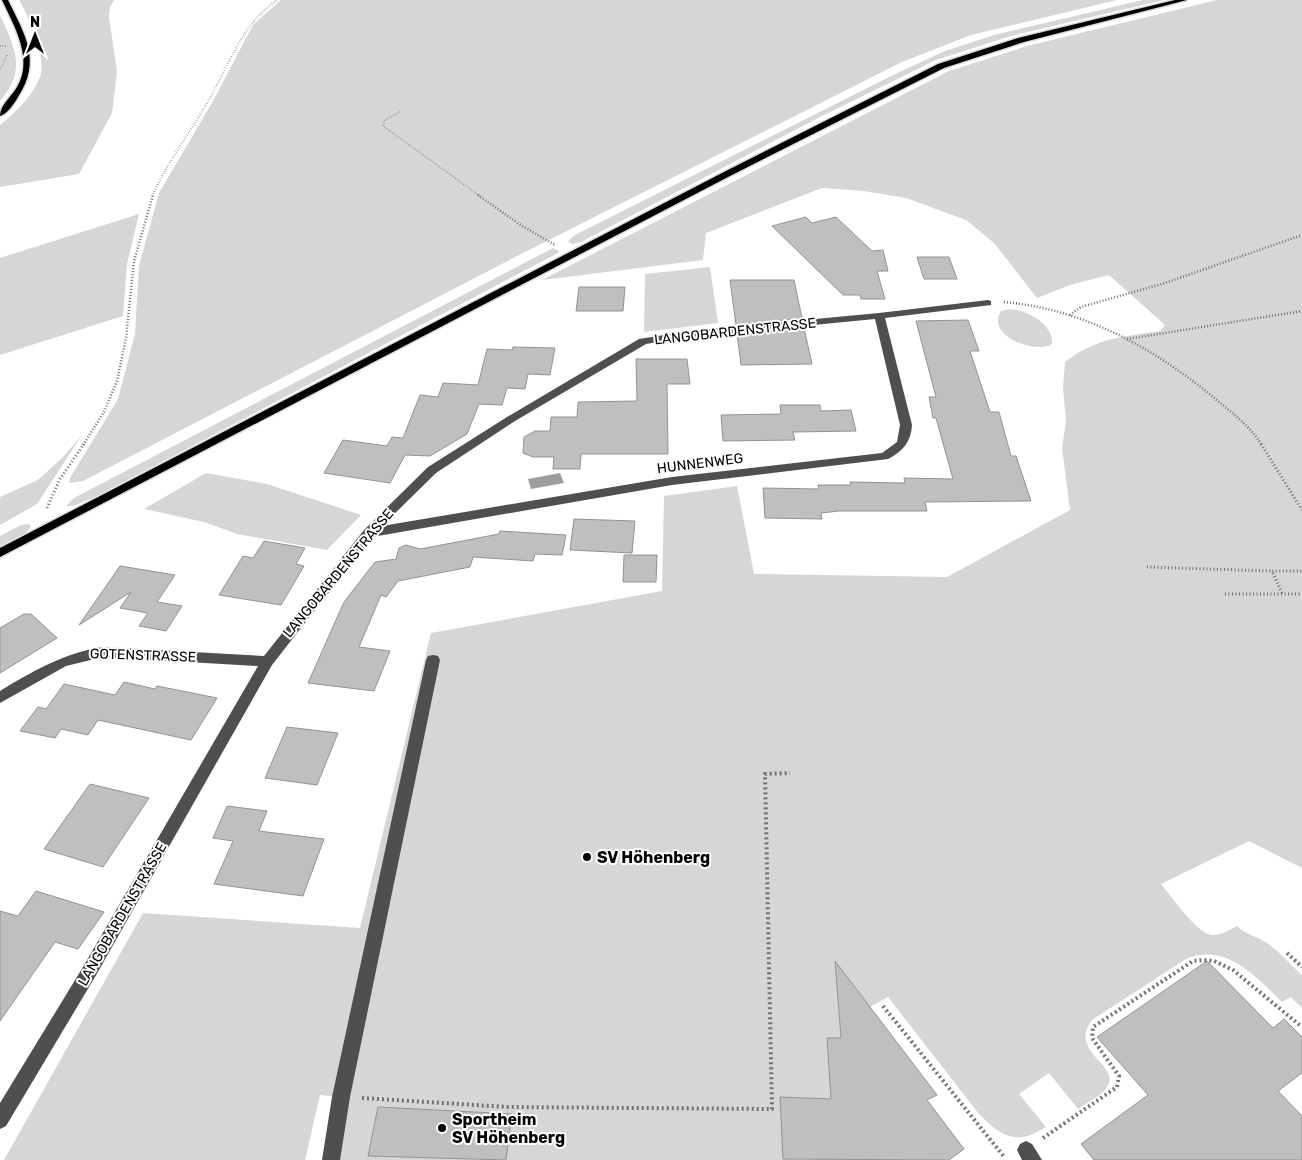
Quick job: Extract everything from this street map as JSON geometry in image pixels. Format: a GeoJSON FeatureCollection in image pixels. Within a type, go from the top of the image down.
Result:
{"type":"FeatureCollection","features":[{"type":"Feature","properties":{"kind":"main road"},"geometry":{"type":"LineString","coordinates":[[0,114],[20,91],[26,79],[28,68],[23,43],[5,0]]}},
{"type":"Feature","properties":{"kind":"main road"},"geometry":{"type":"LineString","coordinates":[[0,554],[725,175],[941,66],[1022,40],[1184,0]]}},
{"type":"Feature","properties":{"kind":"street","name":"LANGOBARDENSTRASSE"},"geometry":{"type":"LineString","coordinates":[[0,1120],[89,972],[267,660],[368,533],[432,470],[510,419],[643,342],[689,334],[879,316],[988,302]]}},
{"type":"Feature","properties":{"kind":"street","name":"HUNNENWEG"},"geometry":{"type":"LineString","coordinates":[[368,533],[672,481],[884,456],[897,450],[903,443],[906,425],[879,316]]}},
{"type":"Feature","properties":{"kind":"street","name":"GOTENSTRASSE"},"geometry":{"type":"LineString","coordinates":[[0,698],[57,663],[80,654],[103,652],[267,660]]}},
{"type":"Feature","properties":{"kind":"street"},"geometry":{"type":"LineString","coordinates":[[331,1160],[342,1097],[433,660]]}},
{"type":"Feature","properties":{"kind":"path"},"geometry":{"type":"LineString","coordinates":[[48,507],[62,477],[98,424],[118,379],[128,333],[133,265],[154,192],[210,97],[245,30],[258,15],[277,0]]}},
{"type":"Feature","properties":{"kind":"path"},"geometry":{"type":"LineString","coordinates":[[0,46],[8,46]]}},
{"type":"Feature","properties":{"kind":"path"},"geometry":{"type":"LineString","coordinates":[[400,112],[385,120],[383,126],[389,132],[519,224],[553,244]]}},
{"type":"Feature","properties":{"kind":"path"},"geometry":{"type":"LineString","coordinates":[[1070,315],[1081,306],[1165,283],[1302,236]]}},
{"type":"Feature","properties":{"kind":"path"},"geometry":{"type":"LineString","coordinates":[[988,302],[1020,302],[1070,315],[1126,339],[1164,360],[1209,392],[1249,427],[1302,510]]}},
{"type":"Feature","properties":{"kind":"path"},"geometry":{"type":"LineString","coordinates":[[1126,339],[1302,310]]}},
{"type":"Feature","properties":{"kind":"path"},"geometry":{"type":"LineString","coordinates":[[1147,566],[1302,571]]}},
{"type":"Feature","properties":{"kind":"path"},"geometry":{"type":"LineString","coordinates":[[1272,571],[1282,593]]}},
{"type":"Feature","properties":{"kind":"path"},"geometry":{"type":"LineString","coordinates":[[1225,594],[1302,594]]}},
{"type":"Feature","properties":{"kind":"path"},"geometry":{"type":"LineString","coordinates":[[342,1097],[508,1107],[772,1109],[765,774],[790,773]]}},
{"type":"Feature","properties":{"kind":"path"},"geometry":{"type":"LineString","coordinates":[[1287,954],[1302,967]]}},
{"type":"Feature","properties":{"kind":"path"},"geometry":{"type":"LineString","coordinates":[[1029,1155],[1117,1087],[1119,1076],[1095,1043],[1091,1032],[1093,1027],[1193,962],[1202,959],[1212,960],[1239,973],[1265,998],[1302,1027]]}},
{"type":"Feature","properties":{"kind":"path"},"geometry":{"type":"LineString","coordinates":[[883,1006],[1007,1160]]}},
{"type":"Feature","properties":{"kind":"shaded area"},"geometry":{"type":"Polygon","coordinates":[[[19,0],[114,0],[110,7],[109,18],[117,71],[112,113],[79,174],[0,187],[0,125],[28,97],[37,84],[42,69],[36,38],[19,0]]]}},
{"type":"Feature","properties":{"kind":"shaded area"},"geometry":{"type":"Polygon","coordinates":[[[281,0],[1117,0],[971,35],[902,62],[523,253],[83,481],[69,483],[70,478],[118,399],[135,334],[139,266],[159,193],[213,101],[253,25],[281,0]]]}},
{"type":"Feature","properties":{"kind":"shaded area"},"geometry":{"type":"Polygon","coordinates":[[[1143,0],[1164,0],[1011,36],[936,60],[820,117],[581,242],[572,244],[568,241],[575,235],[891,76],[945,51],[994,35],[1143,0]]]}},
{"type":"Feature","properties":{"kind":"shaded area"},"geometry":{"type":"Polygon","coordinates":[[[1217,0],[1302,0],[1302,868],[1249,841],[1161,884],[1191,921],[1205,932],[1211,935],[1218,935],[1237,926],[1276,950],[1302,975],[1302,1008],[1291,997],[1282,1002],[1251,973],[1227,959],[1214,955],[1201,955],[1186,959],[1092,1020],[1086,1032],[1086,1042],[1109,1074],[1109,1082],[1104,1091],[1078,1109],[1049,1073],[1019,1094],[1046,1127],[1036,1133],[1018,1137],[1003,1133],[979,1114],[888,997],[870,1007],[835,962],[841,1038],[827,1038],[851,1160],[331,1160],[341,1097],[320,1095],[305,1160],[4,1160],[143,913],[360,928],[431,633],[662,591],[664,496],[737,486],[754,574],[947,577],[1070,510],[1062,448],[1066,421],[1063,388],[1065,362],[1076,354],[1099,343],[1121,337],[1160,331],[1165,325],[1109,275],[1070,285],[1037,298],[994,243],[966,220],[906,198],[864,191],[822,188],[706,233],[703,260],[542,280],[949,71],[1027,46],[1217,0]]]}},
{"type":"Feature","properties":{"kind":"shaded area"},"geometry":{"type":"Polygon","coordinates":[[[0,15],[14,49],[16,69],[14,80],[0,101],[0,15]]]}},
{"type":"Feature","properties":{"kind":"shaded area"},"geometry":{"type":"Polygon","coordinates":[[[139,214],[127,264],[123,316],[0,355],[0,258],[139,214]]]}},
{"type":"Feature","properties":{"kind":"shaded area"},"geometry":{"type":"Polygon","coordinates":[[[553,248],[559,251],[558,253],[95,497],[73,506],[66,506],[74,498],[553,248]]]}},
{"type":"Feature","properties":{"kind":"shaded area"},"geometry":{"type":"Polygon","coordinates":[[[710,267],[718,323],[644,332],[645,274],[710,267]]]}},
{"type":"Feature","properties":{"kind":"shaded area"},"geometry":{"type":"Polygon","coordinates":[[[1010,309],[1024,312],[1044,325],[1049,331],[1052,344],[1044,347],[1024,345],[1006,335],[1000,328],[998,320],[1001,311],[1010,309]]]}},
{"type":"Feature","properties":{"kind":"shaded area"},"geometry":{"type":"Polygon","coordinates":[[[82,435],[37,504],[0,525],[0,497],[38,480],[63,457],[82,435]]]}},
{"type":"Feature","properties":{"kind":"shaded area"},"geometry":{"type":"Polygon","coordinates":[[[206,473],[267,484],[361,515],[327,550],[237,534],[204,522],[144,509],[206,473]]]}},
{"type":"Feature","properties":{"kind":"shaded area"},"geometry":{"type":"Polygon","coordinates":[[[560,473],[564,483],[531,489],[528,479],[560,473]]]}},
{"type":"Feature","properties":{"kind":"shaded area"},"geometry":{"type":"Polygon","coordinates":[[[28,524],[31,526],[26,533],[0,546],[0,536],[21,525],[28,524]]]}},
{"type":"Feature","properties":{"kind":"building"},"geometry":{"type":"Polygon","coordinates":[[[806,217],[812,223],[836,217],[872,251],[883,250],[888,271],[877,271],[885,299],[861,299],[860,295],[843,295],[772,226],[806,217]]]}},
{"type":"Feature","properties":{"kind":"building"},"geometry":{"type":"Polygon","coordinates":[[[917,257],[949,257],[957,279],[924,279],[917,257]]]}},
{"type":"Feature","properties":{"kind":"building"},"geometry":{"type":"Polygon","coordinates":[[[730,280],[794,280],[802,318],[736,325],[730,280]]]}},
{"type":"Feature","properties":{"kind":"building"},"geometry":{"type":"Polygon","coordinates":[[[579,287],[625,287],[623,311],[576,311],[579,287]]]}},
{"type":"Feature","properties":{"kind":"building"},"geometry":{"type":"Polygon","coordinates":[[[968,320],[979,351],[970,351],[990,412],[999,412],[1011,456],[1016,456],[1031,501],[925,502],[927,511],[839,511],[821,513],[822,519],[765,518],[763,488],[819,489],[818,485],[851,485],[850,482],[905,483],[904,478],[953,479],[936,418],[933,418],[929,397],[936,397],[916,321],[968,320]]]}},
{"type":"Feature","properties":{"kind":"building"},"geometry":{"type":"Polygon","coordinates":[[[804,328],[812,364],[741,365],[737,334],[804,328]]]}},
{"type":"Feature","properties":{"kind":"building"},"geometry":{"type":"Polygon","coordinates":[[[513,347],[555,348],[550,375],[528,374],[525,389],[507,388],[502,405],[479,404],[467,434],[430,456],[405,455],[390,483],[324,473],[343,440],[387,446],[392,437],[403,438],[420,395],[438,397],[443,383],[478,385],[487,349],[512,350],[513,347]]]}},
{"type":"Feature","properties":{"kind":"building"},"geometry":{"type":"Polygon","coordinates":[[[636,359],[687,359],[690,384],[667,384],[668,454],[581,454],[580,469],[553,469],[554,457],[533,457],[523,453],[524,437],[535,431],[550,431],[551,417],[577,417],[578,402],[637,401],[636,359]]]}},
{"type":"Feature","properties":{"kind":"building"},"geometry":{"type":"Polygon","coordinates":[[[780,405],[820,405],[821,411],[851,410],[856,431],[793,432],[795,440],[723,441],[721,415],[781,414],[780,405]]]}},
{"type":"Feature","properties":{"kind":"building"},"geometry":{"type":"Polygon","coordinates":[[[574,519],[635,521],[632,553],[570,550],[574,519]]]}},
{"type":"Feature","properties":{"kind":"building"},"geometry":{"type":"Polygon","coordinates":[[[500,531],[566,535],[562,555],[535,554],[533,561],[473,557],[470,567],[398,581],[386,597],[381,595],[359,647],[390,651],[374,691],[308,683],[344,602],[375,562],[396,559],[399,548],[406,545],[420,549],[499,534],[500,531]]]}},
{"type":"Feature","properties":{"kind":"building"},"geometry":{"type":"Polygon","coordinates":[[[264,541],[305,548],[296,564],[304,566],[281,605],[219,595],[243,556],[253,558],[264,541]]]}},
{"type":"Feature","properties":{"kind":"building"},"geometry":{"type":"Polygon","coordinates":[[[624,555],[657,555],[656,582],[623,582],[624,555]]]}},
{"type":"Feature","properties":{"kind":"building"},"geometry":{"type":"Polygon","coordinates":[[[120,566],[175,575],[157,602],[182,606],[166,631],[139,626],[148,613],[120,608],[131,592],[79,625],[120,566]]]}},
{"type":"Feature","properties":{"kind":"building"},"geometry":{"type":"Polygon","coordinates":[[[24,614],[31,614],[57,638],[0,673],[0,628],[24,614]]]}},
{"type":"Feature","properties":{"kind":"building"},"geometry":{"type":"Polygon","coordinates":[[[124,682],[155,689],[157,686],[217,698],[191,740],[98,720],[88,735],[61,729],[55,738],[20,731],[38,707],[46,709],[64,684],[115,695],[124,682]]]}},
{"type":"Feature","properties":{"kind":"building"},"geometry":{"type":"Polygon","coordinates":[[[287,727],[338,733],[317,785],[265,778],[287,727]]]}},
{"type":"Feature","properties":{"kind":"building"},"geometry":{"type":"Polygon","coordinates":[[[90,784],[149,798],[103,867],[44,849],[90,784]]]}},
{"type":"Feature","properties":{"kind":"building"},"geometry":{"type":"Polygon","coordinates":[[[227,806],[267,811],[259,831],[324,839],[303,896],[214,884],[233,841],[213,838],[227,806]]]}},
{"type":"Feature","properties":{"kind":"building"},"geometry":{"type":"Polygon","coordinates":[[[36,891],[104,912],[78,949],[55,942],[0,1021],[0,911],[18,916],[36,891]]]}},
{"type":"Feature","properties":{"kind":"building"},"geometry":{"type":"Polygon","coordinates":[[[835,961],[937,1095],[927,1100],[964,1149],[949,1160],[783,1159],[780,1097],[831,1099],[827,1038],[841,1038],[835,961]]]}},
{"type":"Feature","properties":{"kind":"building"},"geometry":{"type":"Polygon","coordinates":[[[1207,961],[1273,1028],[1284,1019],[1302,1037],[1302,1073],[1278,1091],[1302,1116],[1302,1160],[1094,1160],[1081,1144],[1148,1095],[1097,1037],[1207,961]]]}},
{"type":"Feature","properties":{"kind":"building","name":"Sportheim SV Höhenberg"},"geometry":{"type":"Polygon","coordinates":[[[378,1107],[512,1114],[506,1160],[368,1156],[378,1107]]]}},
{"type":"Feature","properties":{"kind":"place","name":"SV Höhenberg"},"geometry":{"type":"Point","coordinates":[587,857]}},
{"type":"Feature","properties":{"kind":"place","name":"Sportheim SV Höhenberg"},"geometry":{"type":"Point","coordinates":[442,1128]}}]}
